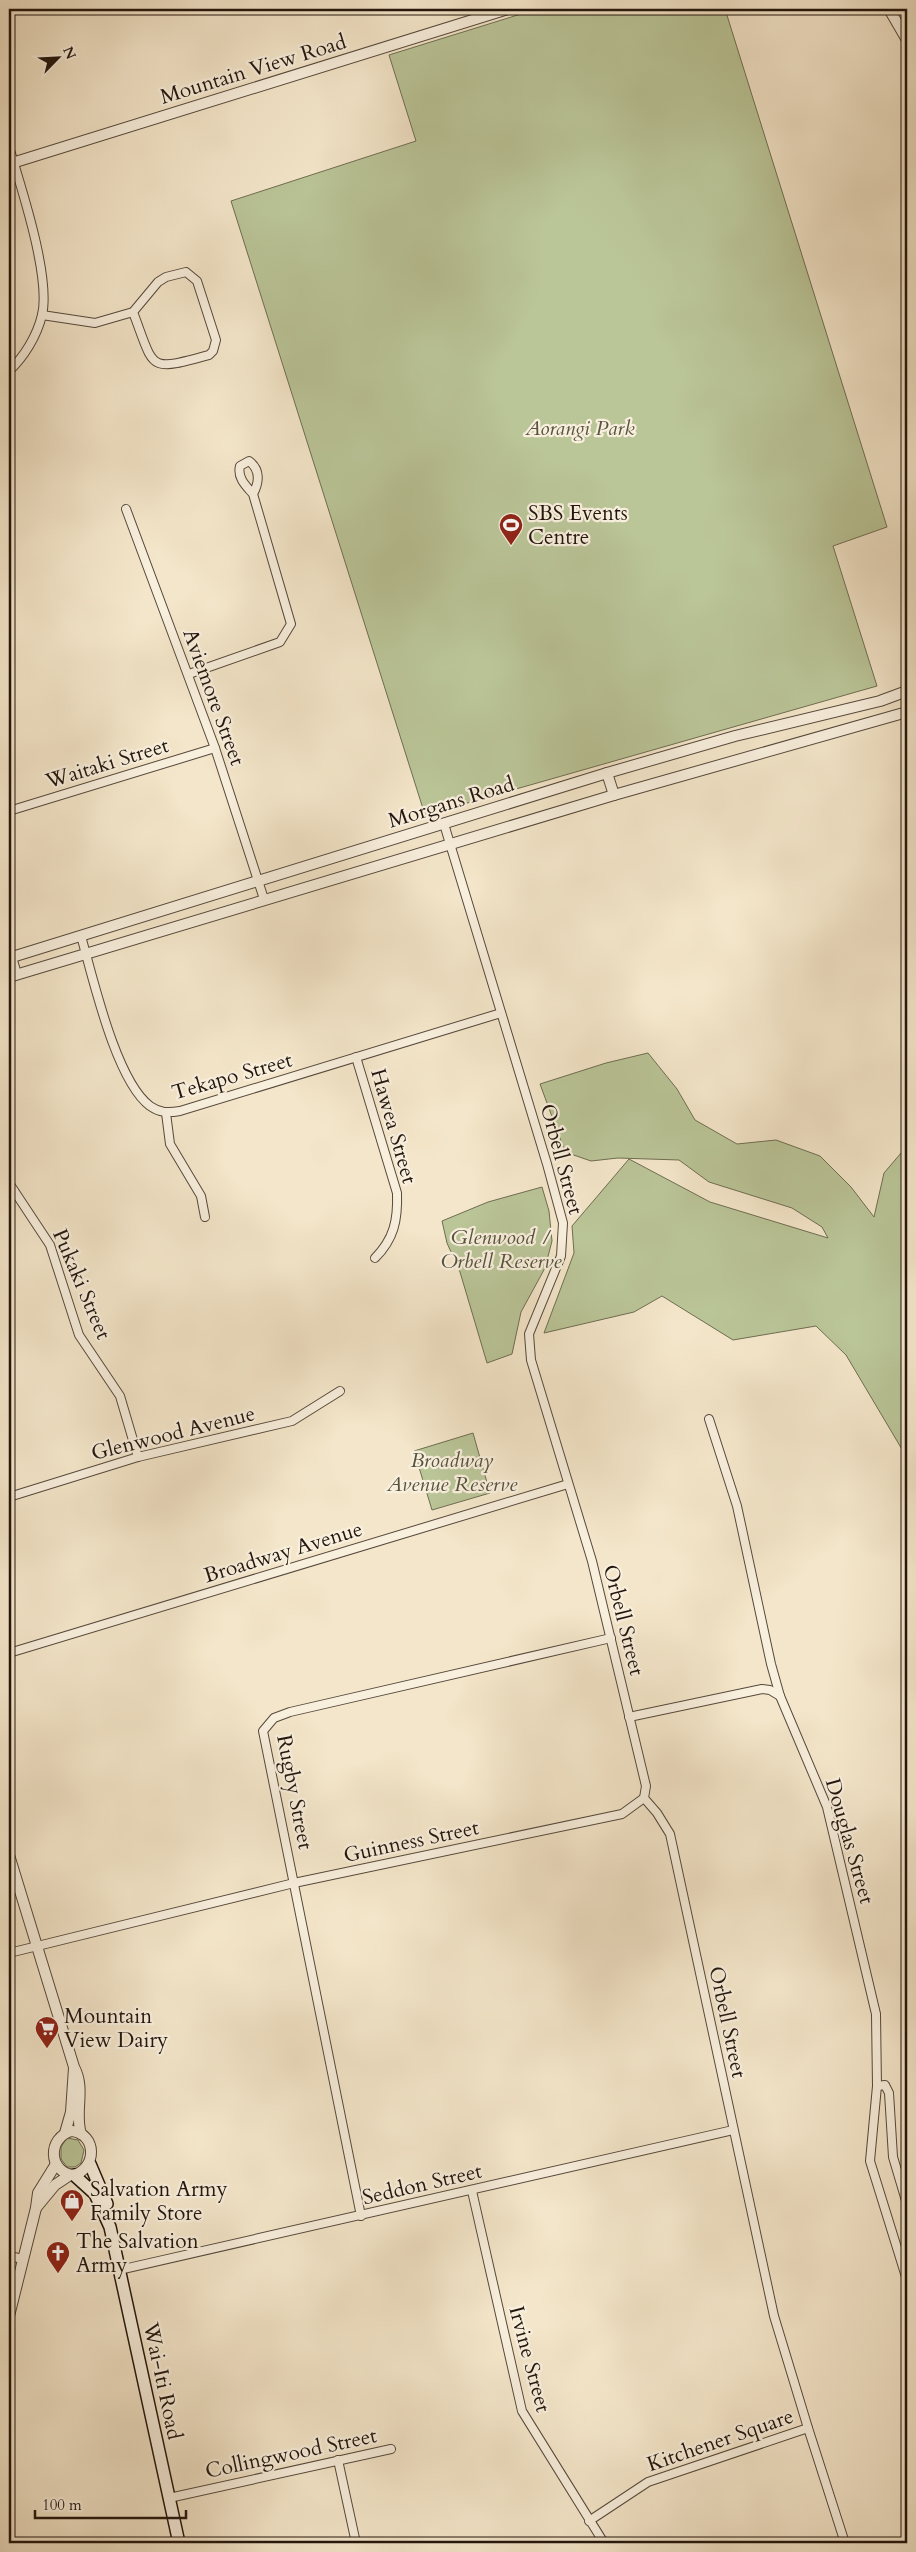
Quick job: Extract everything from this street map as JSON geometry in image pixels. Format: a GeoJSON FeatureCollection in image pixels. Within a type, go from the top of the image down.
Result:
{"type":"FeatureCollection","features":[{"type":"Feature","properties":{"kind":"main road","name":"Wai-Iti Road"},"geometry":{"type":"LineString","coordinates":[[90,2164],[107,2204],[111,2219],[110,2227]]}},
{"type":"Feature","properties":{"kind":"main road","name":"Wai-Iti Road"},"geometry":{"type":"LineString","coordinates":[[72,2175],[95,2194],[110,2227],[179,2543]]}},
{"type":"Feature","properties":{"kind":"street","name":"Mountain View Road"},"geometry":{"type":"LineString","coordinates":[[11,163],[508,9]]}},
{"type":"Feature","properties":{"kind":"street"},"geometry":{"type":"LineString","coordinates":[[889,9],[907,40]]}},
{"type":"Feature","properties":{"kind":"street"},"geometry":{"type":"LineString","coordinates":[[9,147],[11,163],[44,274],[42,315],[31,342],[9,371]]}},
{"type":"Feature","properties":{"kind":"street"},"geometry":{"type":"LineString","coordinates":[[42,315],[95,323],[133,312],[158,282],[166,277],[186,272],[197,280],[216,340],[213,351],[209,356],[171,366],[160,366],[150,357],[133,312]]}},
{"type":"Feature","properties":{"kind":"street"},"geometry":{"type":"LineString","coordinates":[[188,674],[280,642],[291,624],[253,494]]}},
{"type":"Feature","properties":{"kind":"street","name":"Aviemore Street"},"geometry":{"type":"LineString","coordinates":[[126,509],[215,748],[264,900]]}},
{"type":"Feature","properties":{"kind":"street","name":"Morgans Road"},"geometry":{"type":"LineString","coordinates":[[10,954],[81,936],[607,773],[735,736],[880,701],[907,691]]}},
{"type":"Feature","properties":{"kind":"street","name":"Morgans Road"},"geometry":{"type":"LineString","coordinates":[[13,975],[614,795],[907,712]]}},
{"type":"Feature","properties":{"kind":"street","name":"Waitaki Street"},"geometry":{"type":"LineString","coordinates":[[9,811],[215,748]]}},
{"type":"Feature","properties":{"kind":"street"},"geometry":{"type":"LineString","coordinates":[[607,773],[614,795]]}},
{"type":"Feature","properties":{"kind":"street","name":"Orbell Street"},"geometry":{"type":"LineString","coordinates":[[444,824],[548,1164],[562,1223],[561,1256],[533,1318],[529,1334],[529,1347],[592,1561],[612,1638],[628,1717],[646,1786],[644,1798],[657,1813],[670,1834],[774,2316],[808,2428]]}},
{"type":"Feature","properties":{"kind":"street","name":"Tekapo Street"},"geometry":{"type":"LineString","coordinates":[[81,936],[114,1045],[127,1073],[146,1102],[166,1113],[180,1111],[501,1013]]}},
{"type":"Feature","properties":{"kind":"street"},"geometry":{"type":"LineString","coordinates":[[10,954],[13,975]]}},
{"type":"Feature","properties":{"kind":"street","name":"Hawea Street"},"geometry":{"type":"LineString","coordinates":[[356,1057],[397,1193],[397,1214],[393,1233],[389,1242],[375,1258]]}},
{"type":"Feature","properties":{"kind":"street"},"geometry":{"type":"LineString","coordinates":[[166,1113],[170,1144],[201,1196],[205,1218]]}},
{"type":"Feature","properties":{"kind":"street","name":"Pukaki Street"},"geometry":{"type":"LineString","coordinates":[[9,1183],[50,1245],[80,1335],[120,1396],[138,1457]]}},
{"type":"Feature","properties":{"kind":"street","name":"Glenwood Avenue"},"geometry":{"type":"LineString","coordinates":[[9,1497],[138,1457],[292,1421],[340,1391]]}},
{"type":"Feature","properties":{"kind":"street","name":"Douglas Street"},"geometry":{"type":"LineString","coordinates":[[709,1419],[737,1506],[771,1664],[780,1696],[827,1807],[876,2014],[877,2086],[870,2160],[907,2280]]}},
{"type":"Feature","properties":{"kind":"street","name":"Broadway Avenue"},"geometry":{"type":"LineString","coordinates":[[9,1653],[568,1484]]}},
{"type":"Feature","properties":{"kind":"street","name":"Rugby Street"},"geometry":{"type":"LineString","coordinates":[[361,2216],[263,1731],[274,1718],[290,1712],[612,1638]]}},
{"type":"Feature","properties":{"kind":"street"},"geometry":{"type":"LineString","coordinates":[[628,1717],[762,1689],[770,1690],[780,1696]]}},
{"type":"Feature","properties":{"kind":"street","name":"Guinness Street"},"geometry":{"type":"LineString","coordinates":[[9,1953],[294,1883],[622,1814],[644,1798]]}},
{"type":"Feature","properties":{"kind":"street"},"geometry":{"type":"LineString","coordinates":[[9,1855],[74,2067],[80,2077],[79,2126],[89,2144],[90,2164],[84,2171],[72,2175],[55,2185],[36,2208]]}},
{"type":"Feature","properties":{"kind":"street"},"geometry":{"type":"LineString","coordinates":[[72,2175],[60,2170],[56,2164],[55,2143],[64,2133],[71,2112],[74,2067]]}},
{"type":"Feature","properties":{"kind":"street"},"geometry":{"type":"LineString","coordinates":[[877,2086],[885,2085],[889,2093],[893,2157],[907,2204]]}},
{"type":"Feature","properties":{"kind":"street","name":"Seddon Street"},"geometry":{"type":"LineString","coordinates":[[119,2270],[733,2130]]}},
{"type":"Feature","properties":{"kind":"street"},"geometry":{"type":"LineString","coordinates":[[64,2133],[72,2131],[82,2134]]}},
{"type":"Feature","properties":{"kind":"street"},"geometry":{"type":"LineString","coordinates":[[9,2316],[38,2193],[56,2164]]}},
{"type":"Feature","properties":{"kind":"street","name":"Irvine Street"},"geometry":{"type":"LineString","coordinates":[[472,2191],[522,2412],[589,2521]]}},
{"type":"Feature","properties":{"kind":"street"},"geometry":{"type":"LineString","coordinates":[[9,2256],[23,2258]]}},
{"type":"Feature","properties":{"kind":"street","name":"Kitchener Square"},"geometry":{"type":"LineString","coordinates":[[589,2521],[648,2482],[808,2428],[845,2543]]}},
{"type":"Feature","properties":{"kind":"street","name":"Collingwood Street"},"geometry":{"type":"LineString","coordinates":[[169,2498],[391,2449]]}},
{"type":"Feature","properties":{"kind":"street"},"geometry":{"type":"LineString","coordinates":[[338,2460],[356,2543]]}},
{"type":"Feature","properties":{"kind":"street"},"geometry":{"type":"LineString","coordinates":[[589,2521],[604,2543]]}},
{"type":"Feature","properties":{"kind":"green space","name":"Aorangi Park"},"geometry":{"type":"Polygon","coordinates":[[[537,9],[725,9],[887,527],[833,546],[877,686],[425,815],[231,201],[416,141],[389,55],[537,9]]]}},
{"type":"Feature","properties":{"kind":"green space"},"geometry":{"type":"Polygon","coordinates":[[[648,1053],[677,1089],[695,1120],[737,1144],[776,1140],[820,1156],[851,1187],[874,1217],[884,1173],[907,1146],[907,1500],[903,1451],[846,1355],[816,1326],[733,1340],[662,1296],[634,1312],[544,1333],[574,1253],[572,1226],[629,1159],[710,1202],[828,1238],[822,1227],[792,1208],[709,1182],[679,1160],[618,1158],[591,1161],[565,1152],[540,1084],[606,1063],[648,1053]]]}},
{"type":"Feature","properties":{"kind":"green space","name":"Glenwood / Orbell Reserve"},"geometry":{"type":"Polygon","coordinates":[[[542,1187],[549,1211],[552,1241],[545,1268],[521,1312],[512,1354],[487,1363],[460,1272],[447,1243],[442,1221],[488,1202],[542,1187]]]}},
{"type":"Feature","properties":{"kind":"green space","name":"Broadway Avenue Reserve"},"geometry":{"type":"Polygon","coordinates":[[[473,1433],[490,1493],[432,1510],[414,1451],[473,1433]]]}},
{"type":"Feature","properties":{"kind":"green space"},"geometry":{"type":"Polygon","coordinates":[[[67,2138],[78,2140],[84,2150],[81,2163],[75,2167],[67,2167],[61,2159],[61,2147],[67,2138]]]}},
{"type":"Feature","properties":{"kind":"place","name":"SBS Events Centre"},"geometry":{"type":"Point","coordinates":[511,546]}},
{"type":"Feature","properties":{"kind":"place","name":"Mountain View Dairy"},"geometry":{"type":"Point","coordinates":[47,2049]}},
{"type":"Feature","properties":{"kind":"place","name":"Salvation Army Family Store"},"geometry":{"type":"Point","coordinates":[72,2222]}},
{"type":"Feature","properties":{"kind":"place","name":"The Salvation Army"},"geometry":{"type":"Point","coordinates":[58,2274]}}]}
